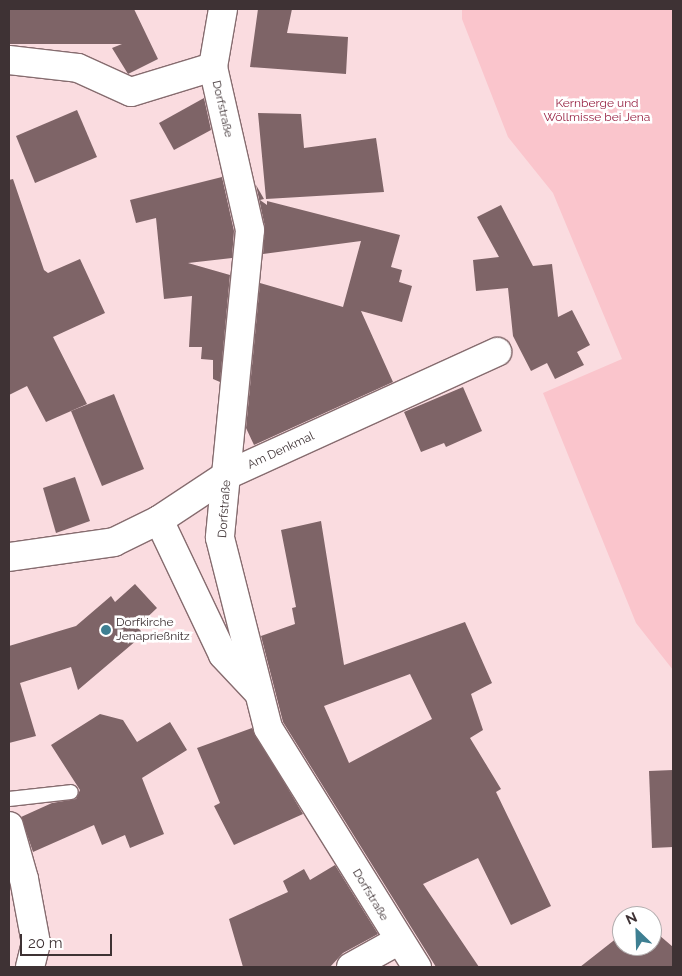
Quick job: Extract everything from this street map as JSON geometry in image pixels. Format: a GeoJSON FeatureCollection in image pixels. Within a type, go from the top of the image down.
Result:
{"type":"FeatureCollection","features":[{"type":"Feature","properties":{"kind":"street","name":"Dorfstraße"},"geometry":{"type":"LineString","coordinates":[[222,9],[213,67],[250,230],[220,538],[268,728],[398,941],[417,967]]}},
{"type":"Feature","properties":{"kind":"street"},"geometry":{"type":"LineString","coordinates":[[9,60],[78,68],[131,92],[213,67]]}},
{"type":"Feature","properties":{"kind":"street","name":"Am Denkmal"},"geometry":{"type":"LineString","coordinates":[[9,557],[114,542],[158,520],[227,475],[497,352]]}},
{"type":"Feature","properties":{"kind":"street"},"geometry":{"type":"LineString","coordinates":[[158,520],[223,655],[260,693]]}},
{"type":"Feature","properties":{"kind":"street"},"geometry":{"type":"LineString","coordinates":[[9,826],[24,879],[36,943],[30,967]]}},
{"type":"Feature","properties":{"kind":"street"},"geometry":{"type":"LineString","coordinates":[[351,967],[398,941]]}},
{"type":"Feature","properties":{"kind":"lane"},"geometry":{"type":"LineString","coordinates":[[9,799],[71,792]]}},
{"type":"Feature","properties":{"kind":"green space","name":"Kernberge und Wöllmisse bei Jena"},"geometry":{"type":"Polygon","coordinates":[[[462,9],[673,9],[673,670],[636,623],[543,393],[622,359],[553,193],[508,137],[462,19],[462,9]]]}},
{"type":"Feature","properties":{"kind":"building"},"geometry":{"type":"Polygon","coordinates":[[[9,9],[134,9],[158,59],[128,74],[112,48],[122,44],[9,44],[9,9]]]}},
{"type":"Feature","properties":{"kind":"building"},"geometry":{"type":"Polygon","coordinates":[[[258,9],[292,9],[287,33],[348,37],[346,74],[250,67],[258,9]]]}},
{"type":"Feature","properties":{"kind":"building"},"geometry":{"type":"Polygon","coordinates":[[[204,98],[211,130],[174,150],[159,123],[204,98]]]}},
{"type":"Feature","properties":{"kind":"building"},"geometry":{"type":"Polygon","coordinates":[[[77,110],[97,157],[35,183],[16,136],[77,110]]]}},
{"type":"Feature","properties":{"kind":"building"},"geometry":{"type":"Polygon","coordinates":[[[258,113],[301,114],[304,148],[376,138],[384,192],[266,199],[258,113]]]}},
{"type":"Feature","properties":{"kind":"building"},"geometry":{"type":"Polygon","coordinates":[[[222,177],[234,231],[232,258],[188,263],[230,275],[220,382],[213,379],[213,360],[201,359],[202,347],[189,347],[192,296],[164,299],[156,218],[136,223],[130,200],[222,177]]]}},
{"type":"Feature","properties":{"kind":"building"},"geometry":{"type":"Polygon","coordinates":[[[13,179],[44,270],[48,273],[80,259],[105,313],[53,337],[87,404],[46,422],[27,386],[9,395],[9,180],[13,179]]]}},
{"type":"Feature","properties":{"kind":"building"},"geometry":{"type":"Polygon","coordinates":[[[256,185],[264,199],[260,200],[267,205],[267,201],[400,235],[391,267],[402,270],[399,282],[412,286],[402,322],[361,311],[393,382],[254,445],[246,428],[260,283],[343,307],[361,241],[263,254],[265,227],[256,185]]]}},
{"type":"Feature","properties":{"kind":"building"},"geometry":{"type":"Polygon","coordinates":[[[501,205],[533,266],[552,264],[558,317],[572,310],[590,345],[577,352],[584,365],[555,379],[547,363],[531,371],[513,336],[508,288],[476,291],[473,260],[499,257],[477,217],[501,205]]]}},
{"type":"Feature","properties":{"kind":"building"},"geometry":{"type":"Polygon","coordinates":[[[463,387],[482,431],[446,447],[444,443],[421,452],[404,412],[463,387]]]}},
{"type":"Feature","properties":{"kind":"building"},"geometry":{"type":"Polygon","coordinates":[[[114,394],[144,469],[102,486],[71,411],[114,394]]]}},
{"type":"Feature","properties":{"kind":"building"},"geometry":{"type":"Polygon","coordinates":[[[75,477],[90,521],[56,533],[43,488],[75,477]]]}},
{"type":"Feature","properties":{"kind":"building"},"geometry":{"type":"Polygon","coordinates":[[[321,521],[344,665],[465,622],[492,683],[471,694],[483,730],[470,738],[501,789],[496,792],[551,906],[511,925],[478,858],[423,884],[479,967],[436,967],[283,722],[261,636],[295,624],[292,608],[296,607],[281,530],[321,521]],[[410,674],[324,706],[349,763],[432,719],[410,674]]]}},
{"type":"Feature","properties":{"kind":"building"},"geometry":{"type":"Polygon","coordinates":[[[135,584],[157,608],[137,627],[144,634],[78,690],[71,667],[20,683],[36,736],[9,743],[9,646],[76,626],[111,596],[115,602],[135,584]]]}},
{"type":"Feature","properties":{"kind":"building"},"geometry":{"type":"Polygon","coordinates":[[[100,714],[123,720],[137,742],[170,722],[187,750],[142,778],[164,834],[130,848],[125,835],[102,845],[94,825],[33,852],[21,817],[52,803],[76,799],[80,790],[51,745],[100,714]]]}},
{"type":"Feature","properties":{"kind":"building"},"geometry":{"type":"Polygon","coordinates":[[[252,728],[303,814],[234,845],[214,806],[220,803],[197,748],[252,728]]]}},
{"type":"Feature","properties":{"kind":"building"},"geometry":{"type":"Polygon","coordinates":[[[673,770],[673,847],[652,848],[649,771],[673,770]]]}},
{"type":"Feature","properties":{"kind":"building"},"geometry":{"type":"Polygon","coordinates":[[[335,865],[378,934],[343,953],[330,967],[243,967],[229,919],[288,892],[283,881],[304,869],[310,880],[335,865]]]}},
{"type":"Feature","properties":{"kind":"building"},"geometry":{"type":"Polygon","coordinates":[[[662,938],[673,947],[673,967],[580,967],[612,942],[612,956],[662,956],[662,938]]]}},
{"type":"Feature","properties":{"kind":"place","name":"Dorfkirche Jenaprießnitz"},"geometry":{"type":"Point","coordinates":[106,630]}}]}
